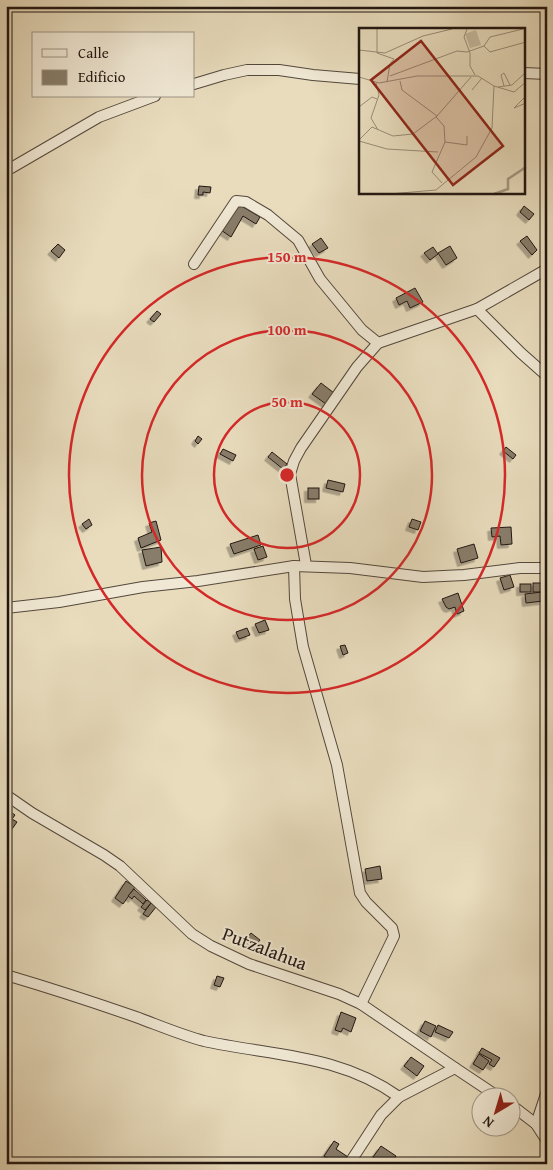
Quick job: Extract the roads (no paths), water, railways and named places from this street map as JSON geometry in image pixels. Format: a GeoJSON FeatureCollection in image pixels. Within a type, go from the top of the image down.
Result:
{"type":"FeatureCollection","features":[{"type":"Feature","properties":{"kind":"street"},"geometry":{"type":"LineString","coordinates":[[195,84],[247,70],[279,70],[359,79]]}},
{"type":"Feature","properties":{"kind":"street"},"geometry":{"type":"LineString","coordinates":[[526,73],[547,74]]}},
{"type":"Feature","properties":{"kind":"street"},"geometry":{"type":"LineString","coordinates":[[6,171],[100,117],[150,98]]}},
{"type":"Feature","properties":{"kind":"street"},"geometry":{"type":"LineString","coordinates":[[194,264],[236,201],[246,202],[268,216],[298,240],[320,278],[362,330],[378,342]]}},
{"type":"Feature","properties":{"kind":"street"},"geometry":{"type":"LineString","coordinates":[[306,565],[290,474],[301,448],[357,367],[378,342],[477,309],[547,269]]}},
{"type":"Feature","properties":{"kind":"street"},"geometry":{"type":"LineString","coordinates":[[477,309],[547,376]]}},
{"type":"Feature","properties":{"kind":"street"},"geometry":{"type":"LineString","coordinates":[[6,608],[59,602],[143,587],[306,565],[423,577],[464,575],[520,568],[547,568]]}},
{"type":"Feature","properties":{"kind":"street"},"geometry":{"type":"LineString","coordinates":[[294,566],[295,600],[303,647],[337,765],[360,893],[371,908],[392,928],[394,936],[361,1004]]}},
{"type":"Feature","properties":{"kind":"street","name":"Putzalahua"},"geometry":{"type":"LineString","coordinates":[[6,795],[32,813],[120,866],[192,934],[210,946],[249,964],[339,994],[361,1004],[485,1088]]}},
{"type":"Feature","properties":{"kind":"street"},"geometry":{"type":"LineString","coordinates":[[6,975],[63,992],[202,1040],[315,1060],[351,1070],[384,1086],[399,1097]]}},
{"type":"Feature","properties":{"kind":"street"},"geometry":{"type":"LineString","coordinates":[[348,1164],[381,1115],[399,1097],[454,1068]]}},
{"type":"Feature","properties":{"kind":"street"},"geometry":{"type":"LineString","coordinates":[[536,1124],[547,1091]]}},
{"type":"Feature","properties":{"kind":"street"},"geometry":{"type":"LineString","coordinates":[[520,1112],[536,1124],[547,1141]]}}]}
